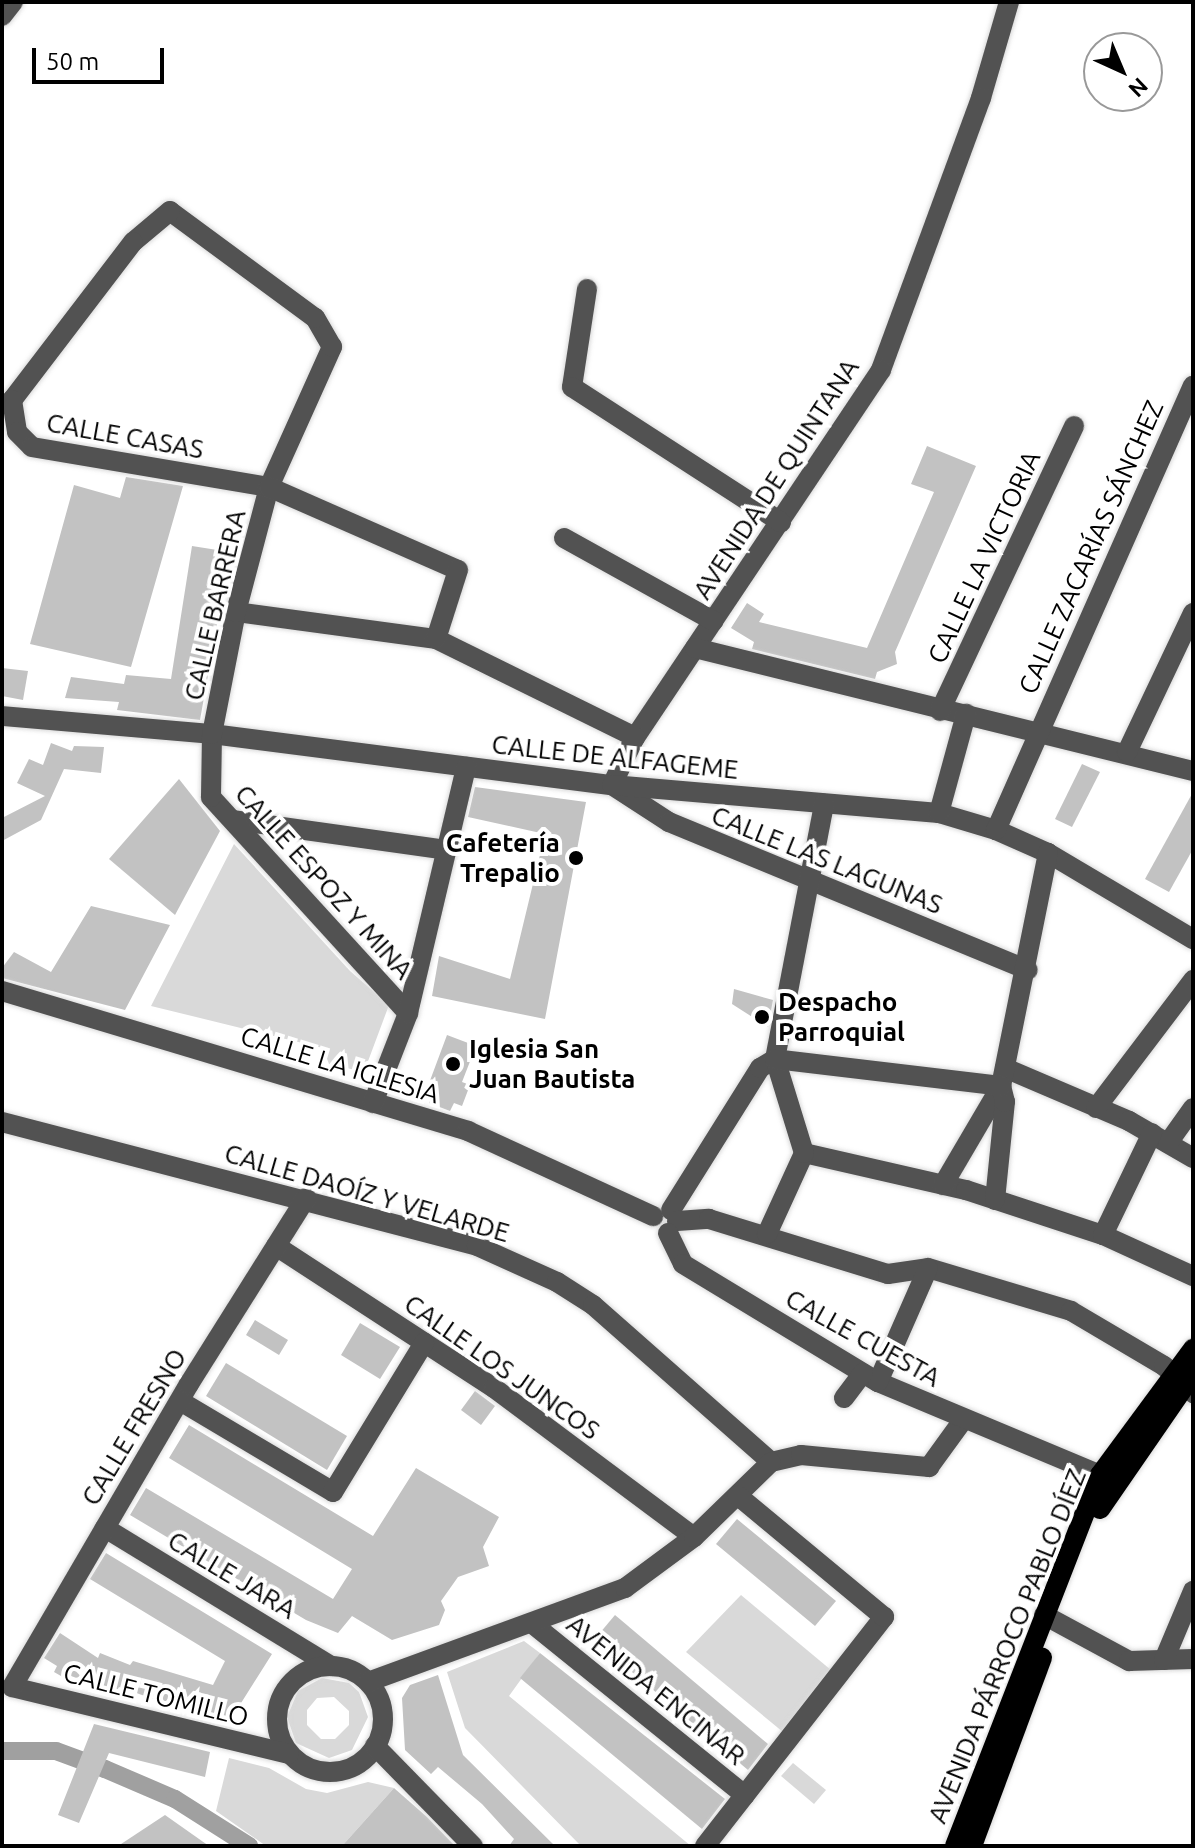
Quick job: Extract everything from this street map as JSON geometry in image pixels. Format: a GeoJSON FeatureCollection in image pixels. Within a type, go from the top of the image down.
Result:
{"type":"FeatureCollection","features":[{"type":"Feature","properties":{"kind":"main road","name":"AVENIDA PÁRROCO PABLO DÍEZ"},"geometry":{"type":"LineString","coordinates":[[1050,1619],[1110,1488],[1186,1382],[1193,1349]]}},
{"type":"Feature","properties":{"kind":"main road","name":"AVENIDA PÁRROCO PABLO DÍEZ"},"geometry":{"type":"LineString","coordinates":[[969,1843],[1100,1475],[1186,1382]]}},
{"type":"Feature","properties":{"kind":"main road"},"geometry":{"type":"LineString","coordinates":[[1080,1555],[1102,1488],[1100,1475]]}},
{"type":"Feature","properties":{"kind":"street"},"geometry":{"type":"LineString","coordinates":[[2,16],[13,2]]}},
{"type":"Feature","properties":{"kind":"street","name":"AVENIDA DE QUINTANA"},"geometry":{"type":"LineString","coordinates":[[612,785],[635,737],[881,370],[981,98],[1009,2]]}},
{"type":"Feature","properties":{"kind":"street","name":"CALLE CASAS"},"geometry":{"type":"LineString","coordinates":[[170,211],[133,242],[12,400],[17,432],[32,447],[269,487],[458,570],[436,639]]}},
{"type":"Feature","properties":{"kind":"street","name":"CALLE BARRERA"},"geometry":{"type":"LineString","coordinates":[[170,211],[315,318],[332,347],[269,487],[236,612],[212,734]]}},
{"type":"Feature","properties":{"kind":"street"},"geometry":{"type":"LineString","coordinates":[[587,289],[572,387],[781,522]]}},
{"type":"Feature","properties":{"kind":"street","name":"CALLE ZACARÍAS SÁNCHEZ"},"geometry":{"type":"LineString","coordinates":[[996,830],[1037,730],[1193,386]]}},
{"type":"Feature","properties":{"kind":"street","name":"CALLE LA VICTORIA"},"geometry":{"type":"LineString","coordinates":[[940,711],[1074,426]]}},
{"type":"Feature","properties":{"kind":"street"},"geometry":{"type":"LineString","coordinates":[[564,538],[714,621]]}},
{"type":"Feature","properties":{"kind":"street"},"geometry":{"type":"LineString","coordinates":[[236,612],[436,639],[635,737]]}},
{"type":"Feature","properties":{"kind":"street"},"geometry":{"type":"LineString","coordinates":[[1127,752],[1193,613]]}},
{"type":"Feature","properties":{"kind":"street"},"geometry":{"type":"LineString","coordinates":[[695,648],[940,711],[966,714],[1127,752],[1193,771]]}},
{"type":"Feature","properties":{"kind":"street"},"geometry":{"type":"LineString","coordinates":[[939,813],[966,714]]}},
{"type":"Feature","properties":{"kind":"street","name":"CALLE DE ALFAGEME"},"geometry":{"type":"LineString","coordinates":[[2,716],[212,734],[612,785],[939,813],[996,830],[1048,853],[1193,939]]}},
{"type":"Feature","properties":{"kind":"street","name":"CALLE ESPOZ Y MINA"},"geometry":{"type":"LineString","coordinates":[[212,734],[211,797],[408,1013]]}},
{"type":"Feature","properties":{"kind":"street"},"geometry":{"type":"LineString","coordinates":[[373,1103],[408,1013],[466,767]]}},
{"type":"Feature","properties":{"kind":"street","name":"CALLE LAS LAGUNAS"},"geometry":{"type":"LineString","coordinates":[[612,785],[669,822],[808,882],[1028,970]]}},
{"type":"Feature","properties":{"kind":"street"},"geometry":{"type":"LineString","coordinates":[[767,1234],[804,1153],[775,1059],[824,804]]}},
{"type":"Feature","properties":{"kind":"street"},"geometry":{"type":"LineString","coordinates":[[233,820],[447,850]]}},
{"type":"Feature","properties":{"kind":"street"},"geometry":{"type":"LineString","coordinates":[[943,1185],[1003,1077],[1028,970],[1048,853]]}},
{"type":"Feature","properties":{"kind":"street"},"geometry":{"type":"LineString","coordinates":[[1096,1108],[1193,980]]}},
{"type":"Feature","properties":{"kind":"street","name":"CALLE LA IGLESIA"},"geometry":{"type":"LineString","coordinates":[[2,991],[468,1131],[667,1220],[709,1219],[767,1234],[888,1274],[916,1294]]}},
{"type":"Feature","properties":{"kind":"street"},"geometry":{"type":"LineString","coordinates":[[667,1220],[760,1068],[775,1059],[1003,1077],[1096,1108],[1160,1138],[1193,1158]]}},
{"type":"Feature","properties":{"kind":"street"},"geometry":{"type":"LineString","coordinates":[[995,1200],[1005,1102],[1003,1077]]}},
{"type":"Feature","properties":{"kind":"street"},"geometry":{"type":"LineString","coordinates":[[1103,1235],[1160,1138],[1193,1108]]}},
{"type":"Feature","properties":{"kind":"street","name":"CALLE DAOÍZ Y VELARDE"},"geometry":{"type":"LineString","coordinates":[[2,1122],[306,1198],[477,1246],[557,1282],[613,1322],[771,1462]]}},
{"type":"Feature","properties":{"kind":"street"},"geometry":{"type":"LineString","coordinates":[[804,1153],[995,1200],[1103,1235],[1193,1276]]}},
{"type":"Feature","properties":{"kind":"street","name":"CALLE FRESNO"},"geometry":{"type":"LineString","coordinates":[[12,1687],[180,1401],[306,1198]]}},
{"type":"Feature","properties":{"kind":"street","name":"CALLE CUESTA"},"geometry":{"type":"LineString","coordinates":[[667,1220],[683,1264],[870,1377],[963,1420],[1100,1475]]}},
{"type":"Feature","properties":{"kind":"street","name":"CALLE LOS JUNCOS"},"geometry":{"type":"LineString","coordinates":[[276,1246],[424,1343],[694,1537]]}},
{"type":"Feature","properties":{"kind":"street"},"geometry":{"type":"LineString","coordinates":[[844,1398],[870,1377],[928,1268]]}},
{"type":"Feature","properties":{"kind":"street","name":"CALLE LA IGLESIA"},"geometry":{"type":"LineString","coordinates":[[888,1274],[928,1268],[1071,1311],[1186,1382]]}},
{"type":"Feature","properties":{"kind":"street"},"geometry":{"type":"LineString","coordinates":[[180,1401],[333,1492],[424,1343]]}},
{"type":"Feature","properties":{"kind":"street"},"geometry":{"type":"LineString","coordinates":[[368,1682],[534,1625],[625,1588],[694,1537],[771,1462],[801,1455],[929,1467],[963,1420]]}},
{"type":"Feature","properties":{"kind":"street"},"geometry":{"type":"LineString","coordinates":[[705,1846],[884,1617],[738,1496]]}},
{"type":"Feature","properties":{"kind":"street","name":"CALLE JARA"},"geometry":{"type":"LineString","coordinates":[[105,1528],[331,1666]]}},
{"type":"Feature","properties":{"kind":"street"},"geometry":{"type":"LineString","coordinates":[[1164,1660],[1193,1591]]}},
{"type":"Feature","properties":{"kind":"street"},"geometry":{"type":"LineString","coordinates":[[1050,1619],[1129,1661],[1193,1659]]}},
{"type":"Feature","properties":{"kind":"street","name":"AVENIDA ENCINAR"},"geometry":{"type":"LineString","coordinates":[[534,1625],[745,1795]]}},
{"type":"Feature","properties":{"kind":"street"},"geometry":{"type":"LineString","coordinates":[[331,1666],[368,1682],[382,1713],[375,1746],[351,1768],[335,1772],[303,1766],[289,1754],[278,1733],[283,1694],[303,1674],[331,1666]]}},
{"type":"Feature","properties":{"kind":"street","name":"CALLE TOMILLO"},"geometry":{"type":"LineString","coordinates":[[12,1687],[289,1754]]}},
{"type":"Feature","properties":{"kind":"street"},"geometry":{"type":"LineString","coordinates":[[375,1746],[473,1846]]}},
{"type":"Feature","properties":{"kind":"shaded area"},"geometry":{"type":"Polygon","coordinates":[[[234,844],[350,971],[389,1005],[364,1072],[329,1064],[323,1048],[151,1006],[234,844]]]}},
{"type":"Feature","properties":{"kind":"shaded area"},"geometry":{"type":"Polygon","coordinates":[[[741,1595],[831,1670],[783,1732],[686,1652],[741,1595]]]}},
{"type":"Feature","properties":{"kind":"shaded area"},"geometry":{"type":"Polygon","coordinates":[[[524,1641],[540,1653],[509,1696],[691,1846],[581,1846],[465,1728],[447,1672],[524,1641]]]}},
{"type":"Feature","properties":{"kind":"shaded area"},"geometry":{"type":"Polygon","coordinates":[[[322,1678],[349,1683],[359,1692],[368,1717],[352,1750],[329,1758],[296,1743],[287,1717],[298,1691],[322,1678]],[[334,1697],[317,1698],[307,1710],[307,1725],[321,1739],[335,1739],[349,1725],[349,1711],[334,1697]]]}},
{"type":"Feature","properties":{"kind":"shaded area"},"geometry":{"type":"Polygon","coordinates":[[[229,1758],[269,1768],[306,1789],[327,1793],[368,1782],[394,1788],[342,1846],[266,1846],[216,1811],[229,1758]]]}},
{"type":"Feature","properties":{"kind":"shaded area"},"geometry":{"type":"Polygon","coordinates":[[[793,1763],[826,1790],[814,1804],[781,1776],[793,1763]]]}},
{"type":"Feature","properties":{"kind":"building"},"geometry":{"type":"Polygon","coordinates":[[[927,446],[976,466],[895,652],[897,664],[877,672],[875,679],[752,649],[754,642],[731,628],[747,603],[764,614],[759,622],[867,648],[934,492],[911,484],[927,446]]]}},
{"type":"Feature","properties":{"kind":"building"},"geometry":{"type":"Polygon","coordinates":[[[126,477],[183,486],[131,667],[30,644],[74,485],[120,498],[126,477]]]}},
{"type":"Feature","properties":{"kind":"building"},"geometry":{"type":"Polygon","coordinates":[[[192,546],[230,552],[200,720],[117,710],[119,702],[65,698],[71,677],[124,684],[126,675],[171,679],[192,546]]]}},
{"type":"Feature","properties":{"kind":"building"},"geometry":{"type":"Polygon","coordinates":[[[2,668],[28,671],[23,700],[2,696],[2,668]]]}},
{"type":"Feature","properties":{"kind":"building"},"geometry":{"type":"Polygon","coordinates":[[[51,743],[72,751],[74,746],[104,747],[101,773],[64,769],[41,820],[2,841],[2,818],[45,796],[17,783],[29,759],[43,765],[51,743]]]}},
{"type":"Feature","properties":{"kind":"building"},"geometry":{"type":"Polygon","coordinates":[[[1082,764],[1100,772],[1072,827],[1055,819],[1082,764]]]}},
{"type":"Feature","properties":{"kind":"building"},"geometry":{"type":"Polygon","coordinates":[[[179,779],[220,831],[175,915],[109,859],[179,779]]]}},
{"type":"Feature","properties":{"kind":"building"},"geometry":{"type":"Polygon","coordinates":[[[475,787],[586,802],[545,1019],[432,996],[439,956],[510,979],[545,834],[468,817],[475,787]]]}},
{"type":"Feature","properties":{"kind":"building"},"geometry":{"type":"Polygon","coordinates":[[[1193,792],[1193,849],[1169,892],[1145,879],[1193,792]]]}},
{"type":"Feature","properties":{"kind":"building"},"geometry":{"type":"Polygon","coordinates":[[[91,906],[170,925],[125,1010],[2,978],[2,968],[14,952],[51,972],[91,906]]]}},
{"type":"Feature","properties":{"kind":"building","name":"Despacho Parroquial"},"geometry":{"type":"Polygon","coordinates":[[[734,989],[773,1000],[768,1027],[732,1004],[734,989]]]}},
{"type":"Feature","properties":{"kind":"building","name":"Iglesia San Juan Bautista"},"geometry":{"type":"Polygon","coordinates":[[[447,1035],[476,1046],[462,1082],[470,1085],[462,1106],[454,1103],[450,1111],[429,1103],[432,1096],[425,1094],[447,1035]]]}},
{"type":"Feature","properties":{"kind":"building"},"geometry":{"type":"Polygon","coordinates":[[[255,1320],[288,1340],[279,1355],[246,1335],[255,1320]]]}},
{"type":"Feature","properties":{"kind":"building"},"geometry":{"type":"Polygon","coordinates":[[[360,1323],[400,1347],[380,1379],[341,1355],[360,1323]]]}},
{"type":"Feature","properties":{"kind":"building"},"geometry":{"type":"Polygon","coordinates":[[[226,1363],[347,1436],[327,1470],[206,1396],[226,1363]]]}},
{"type":"Feature","properties":{"kind":"building"},"geometry":{"type":"Polygon","coordinates":[[[475,1391],[495,1406],[481,1425],[461,1410],[475,1391]]]}},
{"type":"Feature","properties":{"kind":"building"},"geometry":{"type":"Polygon","coordinates":[[[189,1425],[373,1536],[416,1468],[499,1517],[483,1547],[489,1566],[458,1577],[441,1601],[445,1610],[439,1625],[392,1640],[352,1616],[338,1633],[306,1620],[130,1515],[146,1488],[333,1599],[352,1569],[169,1458],[189,1425]]]}},
{"type":"Feature","properties":{"kind":"building"},"geometry":{"type":"Polygon","coordinates":[[[737,1519],[836,1601],[815,1626],[716,1544],[737,1519]]]}},
{"type":"Feature","properties":{"kind":"building"},"geometry":{"type":"Polygon","coordinates":[[[106,1553],[272,1654],[231,1719],[168,1699],[165,1703],[119,1687],[116,1692],[71,1676],[68,1680],[54,1672],[57,1666],[44,1658],[60,1633],[98,1658],[100,1653],[130,1665],[133,1661],[213,1685],[225,1661],[90,1579],[106,1553]]]}},
{"type":"Feature","properties":{"kind":"building"},"geometry":{"type":"Polygon","coordinates":[[[615,1615],[768,1744],[748,1770],[594,1640],[615,1615]]]}},
{"type":"Feature","properties":{"kind":"building"},"geometry":{"type":"Polygon","coordinates":[[[540,1653],[725,1799],[702,1829],[520,1678],[540,1653]]]}},
{"type":"Feature","properties":{"kind":"building"},"geometry":{"type":"Polygon","coordinates":[[[438,1675],[463,1755],[555,1846],[509,1846],[514,1839],[482,1804],[438,1767],[431,1774],[405,1750],[402,1698],[410,1685],[438,1675]]]}},
{"type":"Feature","properties":{"kind":"building"},"geometry":{"type":"Polygon","coordinates":[[[94,1724],[210,1752],[205,1777],[109,1753],[79,1823],[58,1815],[94,1724]]]}},
{"type":"Feature","properties":{"kind":"building"},"geometry":{"type":"Polygon","coordinates":[[[394,1788],[427,1817],[455,1846],[342,1846],[394,1788]]]}},
{"type":"Feature","properties":{"kind":"building"},"geometry":{"type":"Polygon","coordinates":[[[165,1815],[209,1846],[118,1846],[165,1815]]]}},
{"type":"Feature","properties":{"kind":"waterway"},"geometry":{"type":"LineString","coordinates":[[2,1751],[56,1751],[105,1769],[175,1799],[249,1846]]}},
{"type":"Feature","properties":{"kind":"place","name":"Cafetería Trepalio"},"geometry":{"type":"Point","coordinates":[576,858]}},
{"type":"Feature","properties":{"kind":"place","name":"Despacho Parroquial"},"geometry":{"type":"Point","coordinates":[762,1017]}},
{"type":"Feature","properties":{"kind":"place","name":"Iglesia San Juan Bautista"},"geometry":{"type":"Point","coordinates":[453,1064]}}]}
